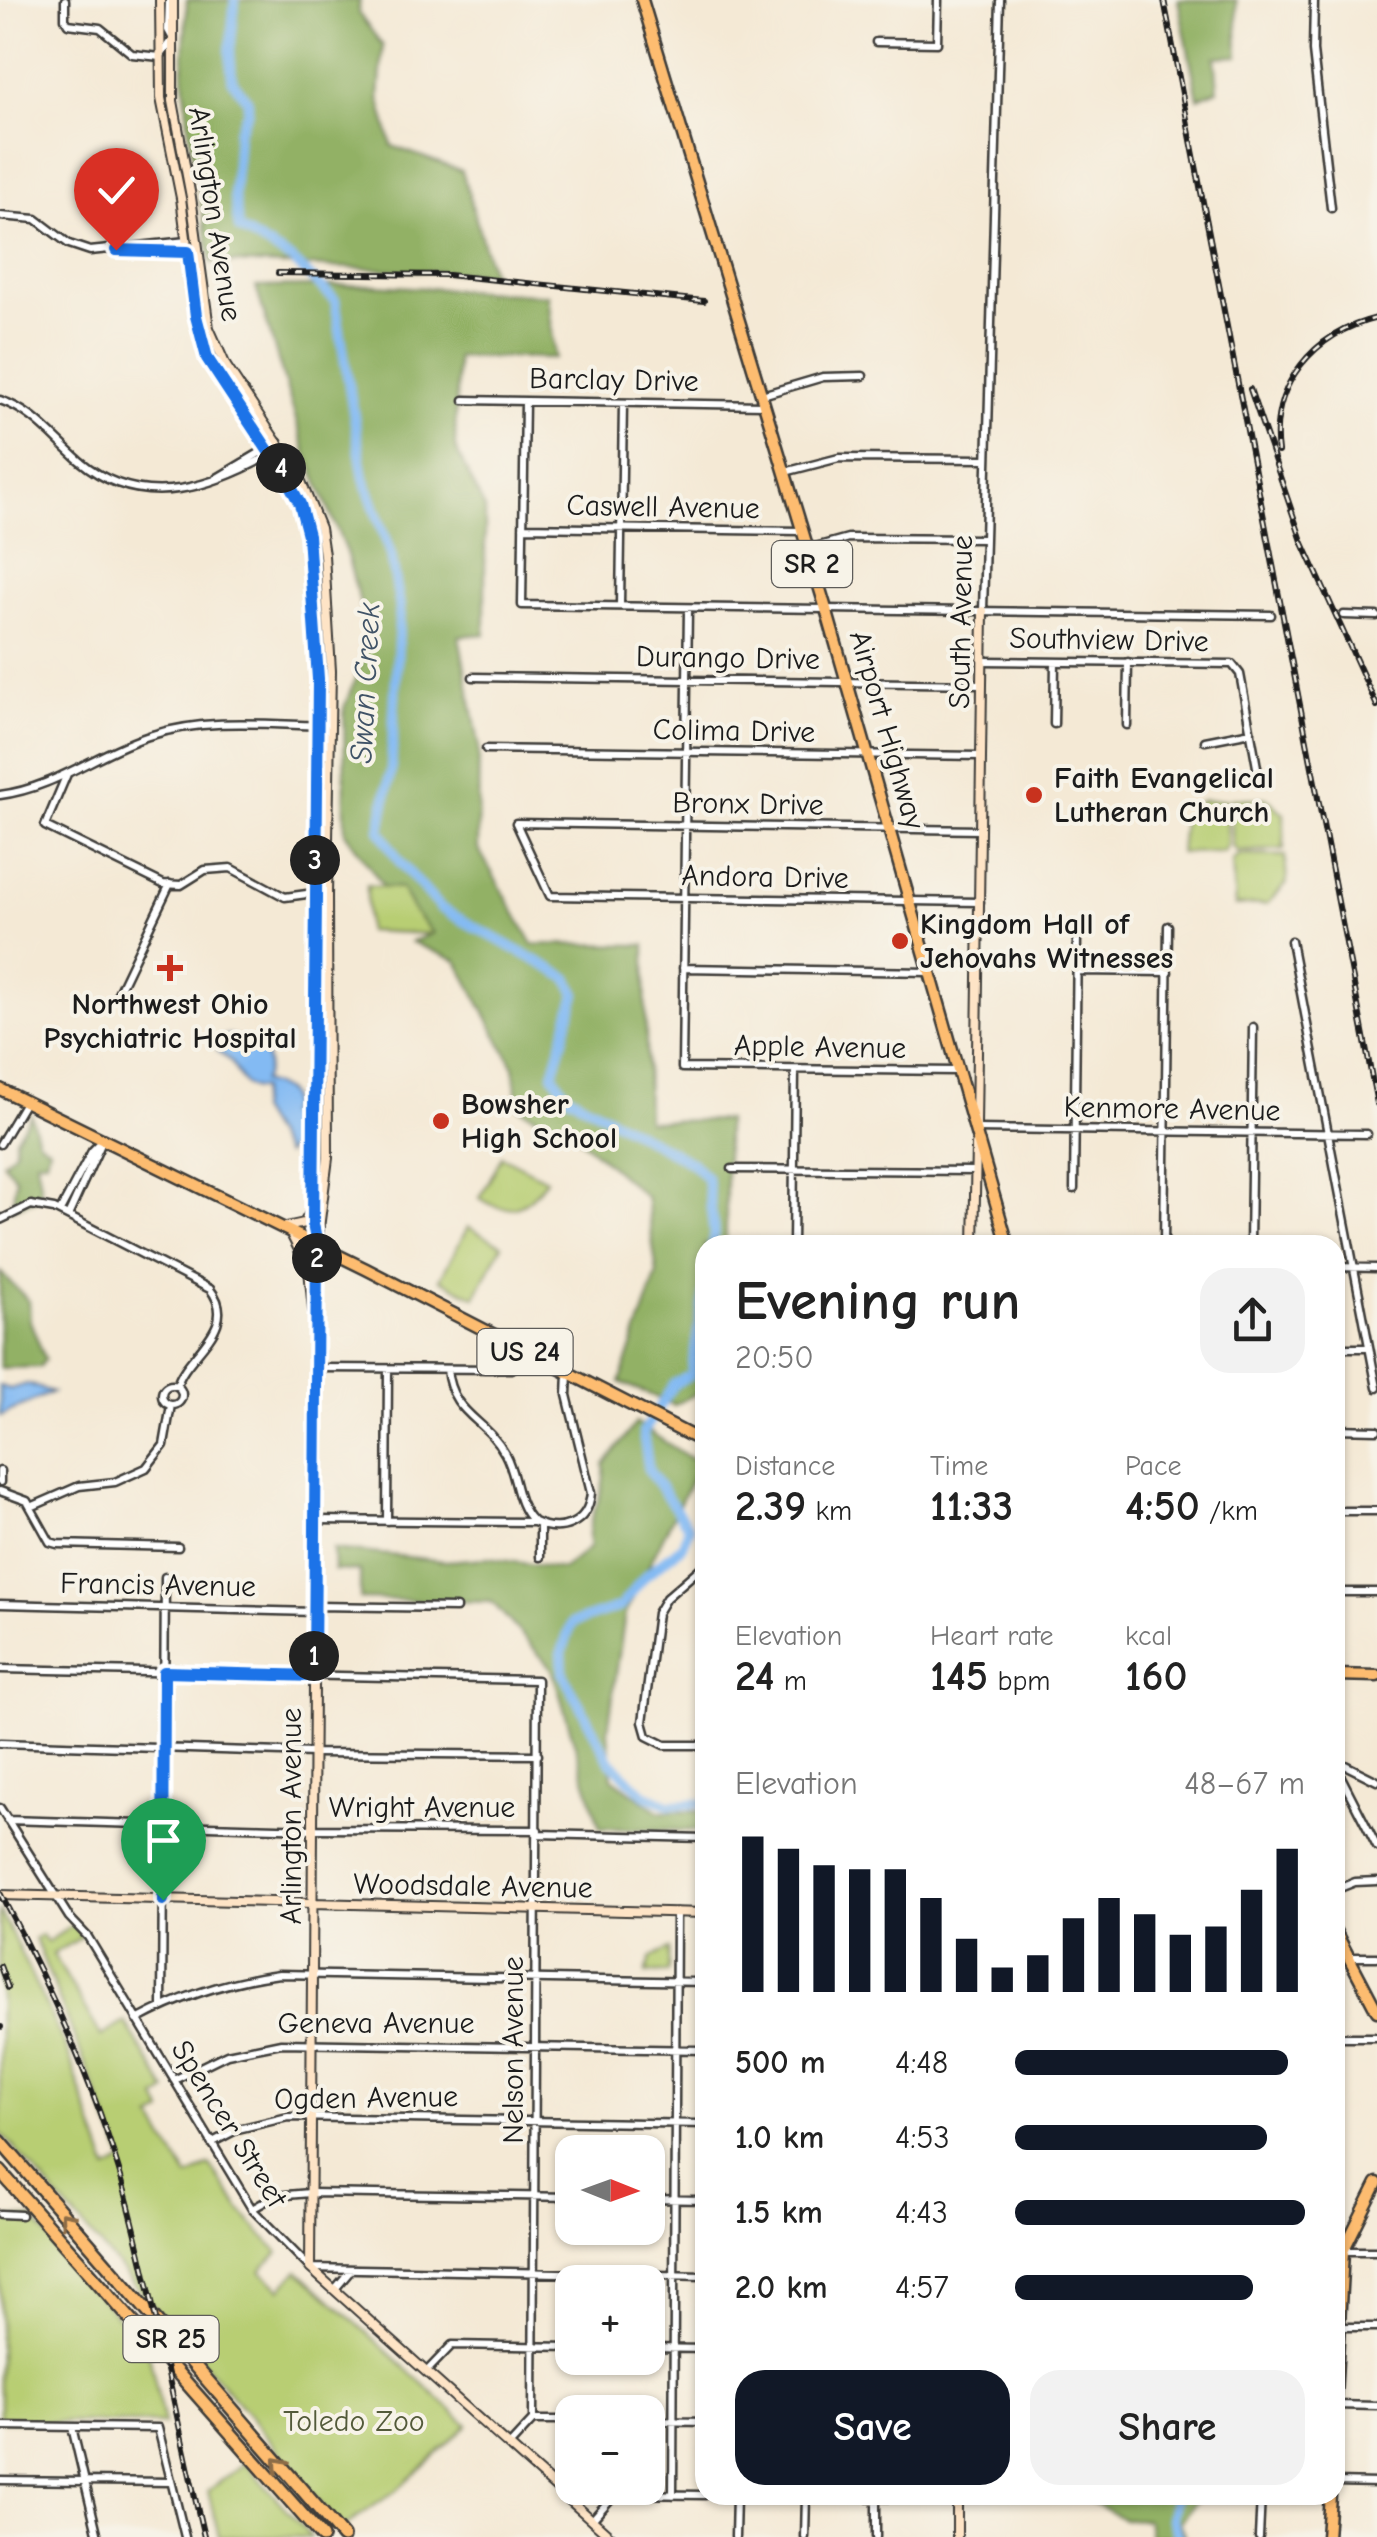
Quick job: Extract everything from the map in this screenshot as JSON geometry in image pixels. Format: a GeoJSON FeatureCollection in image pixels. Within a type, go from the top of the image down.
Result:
{"type":"FeatureCollection","features":[{"type":"Feature","properties":{"kind":"highway","name":"SR 25"},"geometry":{"type":"LineString","coordinates":[[0,2142],[343,2537]]}},
{"type":"Feature","properties":{"kind":"highway","name":"SR 25"},"geometry":{"type":"LineString","coordinates":[[0,2171],[322,2537]]}},
{"type":"Feature","properties":{"kind":"main road","name":"Airport Highway"},"geometry":{"type":"LineString","coordinates":[[642,0],[826,609],[1005,1235]]}},
{"type":"Feature","properties":{"kind":"main road","name":"US 24"},"geometry":{"type":"LineString","coordinates":[[0,1089],[317,1244],[695,1438]]}},
{"type":"Feature","properties":{"kind":"main road"},"geometry":{"type":"LineString","coordinates":[[1345,1676],[1377,1676]]}},
{"type":"Feature","properties":{"kind":"main road"},"geometry":{"type":"LineString","coordinates":[[1345,1951],[1377,2012]]}},
{"type":"Feature","properties":{"kind":"main road"},"geometry":{"type":"LineString","coordinates":[[1345,2240],[1377,2183]]}},
{"type":"Feature","properties":{"kind":"main road"},"geometry":{"type":"LineString","coordinates":[[1328,2537],[1330,2505]]}},
{"type":"Feature","properties":{"kind":"street"},"geometry":{"type":"LineString","coordinates":[[65,0],[64,17],[70,25],[100,28],[132,54],[160,58],[173,38]]}},
{"type":"Feature","properties":{"kind":"street","name":"Arlington Avenue"},"geometry":{"type":"LineString","coordinates":[[160,0],[161,98],[196,316],[207,358],[294,490],[308,535],[317,643],[310,2268]]}},
{"type":"Feature","properties":{"kind":"street","name":"Arlington Avenue"},"geometry":{"type":"LineString","coordinates":[[171,0],[173,101],[209,328],[226,366],[298,474],[320,528],[330,651],[330,726],[328,1158],[317,1244]]}},
{"type":"Feature","properties":{"kind":"street"},"geometry":{"type":"LineString","coordinates":[[876,42],[937,43],[938,0]]}},
{"type":"Feature","properties":{"kind":"street","name":"South Avenue"},"geometry":{"type":"LineString","coordinates":[[974,1235],[983,611],[1000,0]]}},
{"type":"Feature","properties":{"kind":"street"},"geometry":{"type":"LineString","coordinates":[[1314,0],[1314,52],[1331,208]]}},
{"type":"Feature","properties":{"kind":"street"},"geometry":{"type":"LineString","coordinates":[[0,216],[39,220],[79,248],[188,252]]}},
{"type":"Feature","properties":{"kind":"street"},"geometry":{"type":"LineString","coordinates":[[116,250],[187,242],[194,250],[200,310],[209,328]]}},
{"type":"Feature","properties":{"kind":"street","name":"Barclay Drive"},"geometry":{"type":"LineString","coordinates":[[464,400],[762,401],[823,377],[863,376]]}},
{"type":"Feature","properties":{"kind":"street"},"geometry":{"type":"LineString","coordinates":[[0,400],[32,416],[83,464],[118,484],[165,492],[216,479],[280,444]]}},
{"type":"Feature","properties":{"kind":"street"},"geometry":{"type":"LineString","coordinates":[[525,401],[522,605],[1271,615]]}},
{"type":"Feature","properties":{"kind":"street"},"geometry":{"type":"LineString","coordinates":[[620,606],[623,402]]}},
{"type":"Feature","properties":{"kind":"street"},"geometry":{"type":"LineString","coordinates":[[784,472],[846,457],[987,459]]}},
{"type":"Feature","properties":{"kind":"street","name":"Caswell Avenue"},"geometry":{"type":"LineString","coordinates":[[523,527],[803,531]]}},
{"type":"Feature","properties":{"kind":"street"},"geometry":{"type":"LineString","coordinates":[[808,549],[848,538],[985,539]]}},
{"type":"Feature","properties":{"kind":"street"},"geometry":{"type":"LineString","coordinates":[[688,608],[683,968],[930,972]]}},
{"type":"Feature","properties":{"kind":"street"},"geometry":{"type":"LineString","coordinates":[[1344,615],[1377,616]]}},
{"type":"Feature","properties":{"kind":"street","name":"Southview Drive"},"geometry":{"type":"LineString","coordinates":[[982,660],[1228,664],[1240,674],[1251,732]]}},
{"type":"Feature","properties":{"kind":"street"},"geometry":{"type":"LineString","coordinates":[[1054,724],[1055,662]]}},
{"type":"Feature","properties":{"kind":"street"},"geometry":{"type":"LineString","coordinates":[[1127,724],[1128,662]]}},
{"type":"Feature","properties":{"kind":"street","name":"Durango Drive"},"geometry":{"type":"LineString","coordinates":[[473,677],[982,684]]}},
{"type":"Feature","properties":{"kind":"street"},"geometry":{"type":"LineString","coordinates":[[0,795],[32,790],[146,736],[190,726],[330,726]]}},
{"type":"Feature","properties":{"kind":"street"},"geometry":{"type":"LineString","coordinates":[[1205,741],[1251,732],[1258,767]]}},
{"type":"Feature","properties":{"kind":"street","name":"Colima Drive"},"geometry":{"type":"LineString","coordinates":[[486,749],[981,756]]}},
{"type":"Feature","properties":{"kind":"street"},"geometry":{"type":"LineString","coordinates":[[67,774],[44,826],[170,884],[181,885],[205,870],[231,868],[286,897],[314,892]]}},
{"type":"Feature","properties":{"kind":"street"},"geometry":{"type":"LineString","coordinates":[[316,800],[320,940],[326,950]]}},
{"type":"Feature","properties":{"kind":"street","name":"Bronx Drive"},"geometry":{"type":"LineString","coordinates":[[550,896],[516,823],[980,830]]}},
{"type":"Feature","properties":{"kind":"street"},"geometry":{"type":"LineString","coordinates":[[116,998],[170,884]]}},
{"type":"Feature","properties":{"kind":"street","name":"Andora Drive"},"geometry":{"type":"LineString","coordinates":[[550,896],[980,902]]}},
{"type":"Feature","properties":{"kind":"street"},"geometry":{"type":"LineString","coordinates":[[1164,1235],[1168,926]]}},
{"type":"Feature","properties":{"kind":"street"},"geometry":{"type":"LineString","coordinates":[[1074,1188],[1077,937]]}},
{"type":"Feature","properties":{"kind":"street"},"geometry":{"type":"LineString","coordinates":[[1291,941],[1377,1388]]}},
{"type":"Feature","properties":{"kind":"street","name":"Apple Avenue"},"geometry":{"type":"LineString","coordinates":[[683,968],[682,1068],[958,1071]]}},
{"type":"Feature","properties":{"kind":"street"},"geometry":{"type":"LineString","coordinates":[[1077,971],[1168,972]]}},
{"type":"Feature","properties":{"kind":"street"},"geometry":{"type":"LineString","coordinates":[[1250,1235],[1252,1027]]}},
{"type":"Feature","properties":{"kind":"street"},"geometry":{"type":"LineString","coordinates":[[793,1235],[795,1070]]}},
{"type":"Feature","properties":{"kind":"street"},"geometry":{"type":"LineString","coordinates":[[0,1144],[26,1101]]}},
{"type":"Feature","properties":{"kind":"street","name":"Kenmore Avenue"},"geometry":{"type":"LineString","coordinates":[[976,1129],[1367,1134]]}},
{"type":"Feature","properties":{"kind":"street"},"geometry":{"type":"LineString","coordinates":[[64,1214],[92,1150],[103,1140]]}},
{"type":"Feature","properties":{"kind":"street"},"geometry":{"type":"LineString","coordinates":[[732,1169],[976,1171]]}},
{"type":"Feature","properties":{"kind":"street"},"geometry":{"type":"LineString","coordinates":[[314,1204],[304,1222],[286,1229],[309,1270],[310,1302],[316,1319]]}},
{"type":"Feature","properties":{"kind":"street"},"geometry":{"type":"LineString","coordinates":[[0,1220],[31,1205],[64,1214],[210,1289],[219,1308],[208,1342],[180,1375],[177,1386],[182,1398],[171,1405],[164,1445],[146,1468],[115,1482],[67,1490],[31,1507]]}},
{"type":"Feature","properties":{"kind":"street"},"geometry":{"type":"LineString","coordinates":[[1345,1268],[1377,1268]]}},
{"type":"Feature","properties":{"kind":"street"},"geometry":{"type":"LineString","coordinates":[[1345,1348],[1370,1348]]}},
{"type":"Feature","properties":{"kind":"street"},"geometry":{"type":"LineString","coordinates":[[316,1368],[512,1369],[527,1353]]}},
{"type":"Feature","properties":{"kind":"street"},"geometry":{"type":"LineString","coordinates":[[387,1520],[388,1369]]}},
{"type":"Feature","properties":{"kind":"street"},"geometry":{"type":"LineString","coordinates":[[447,1369],[459,1406],[489,1432],[506,1454],[521,1503],[537,1523],[540,1557]]}},
{"type":"Feature","properties":{"kind":"street"},"geometry":{"type":"LineString","coordinates":[[315,1520],[537,1523],[557,1528],[573,1524],[584,1514],[591,1499],[588,1470],[567,1395],[568,1373]]}},
{"type":"Feature","properties":{"kind":"street"},"geometry":{"type":"LineString","coordinates":[[171,1405],[163,1400],[162,1392],[168,1386],[177,1386]]}},
{"type":"Feature","properties":{"kind":"street"},"geometry":{"type":"LineString","coordinates":[[1345,1430],[1377,1430]]}},
{"type":"Feature","properties":{"kind":"street"},"geometry":{"type":"LineString","coordinates":[[0,1471],[0,1482]]}},
{"type":"Feature","properties":{"kind":"street"},"geometry":{"type":"LineString","coordinates":[[0,1491],[21,1497],[50,1542],[56,1544],[178,1547]]}},
{"type":"Feature","properties":{"kind":"street"},"geometry":{"type":"LineString","coordinates":[[1345,1511],[1377,1511]]}},
{"type":"Feature","properties":{"kind":"street"},"geometry":{"type":"LineString","coordinates":[[695,1573],[666,1598],[656,1613],[644,1718],[647,1736],[666,1745],[695,1744]]}},
{"type":"Feature","properties":{"kind":"street"},"geometry":{"type":"LineString","coordinates":[[162,2006],[166,1576]]}},
{"type":"Feature","properties":{"kind":"street"},"geometry":{"type":"LineString","coordinates":[[1345,1592],[1377,1592]]}},
{"type":"Feature","properties":{"kind":"street","name":"Francis Avenue"},"geometry":{"type":"LineString","coordinates":[[0,1604],[456,1608]]}},
{"type":"Feature","properties":{"kind":"street"},"geometry":{"type":"LineString","coordinates":[[0,1669],[314,1676]]}},
{"type":"Feature","properties":{"kind":"street","name":"Nelson Avenue"},"geometry":{"type":"LineString","coordinates":[[314,1676],[537,1680],[533,2420]]}},
{"type":"Feature","properties":{"kind":"street"},"geometry":{"type":"LineString","coordinates":[[0,1743],[538,1755]]}},
{"type":"Feature","properties":{"kind":"street"},"geometry":{"type":"LineString","coordinates":[[1345,1767],[1377,1781]]}},
{"type":"Feature","properties":{"kind":"street"},"geometry":{"type":"LineString","coordinates":[[1345,1782],[1377,1846]]}},
{"type":"Feature","properties":{"kind":"street","name":"Spencer Street"},"geometry":{"type":"LineString","coordinates":[[0,1808],[56,1898],[88,1937],[252,2209],[310,2268],[611,2537]]}},
{"type":"Feature","properties":{"kind":"street","name":"Wright Avenue"},"geometry":{"type":"LineString","coordinates":[[7,1820],[695,1838]]}},
{"type":"Feature","properties":{"kind":"street"},"geometry":{"type":"LineString","coordinates":[[1345,1886],[1377,1881]]}},
{"type":"Feature","properties":{"kind":"street","name":"Woodsdale Avenue"},"geometry":{"type":"LineString","coordinates":[[0,1896],[695,1913]]}},
{"type":"Feature","properties":{"kind":"street"},"geometry":{"type":"LineString","coordinates":[[673,2495],[676,1912]]}},
{"type":"Feature","properties":{"kind":"street"},"geometry":{"type":"LineString","coordinates":[[1348,1957],[1377,1957]]}},
{"type":"Feature","properties":{"kind":"street"},"geometry":{"type":"LineString","coordinates":[[138,2020],[162,2006],[234,1980],[312,1973],[695,1982]]}},
{"type":"Feature","properties":{"kind":"street"},"geometry":{"type":"LineString","coordinates":[[1345,2037],[1377,2037]]}},
{"type":"Feature","properties":{"kind":"street","name":"Geneva Avenue"},"geometry":{"type":"LineString","coordinates":[[173,2080],[227,2054],[268,2044],[695,2050]]}},
{"type":"Feature","properties":{"kind":"street","name":"Ogden Avenue"},"geometry":{"type":"LineString","coordinates":[[212,2143],[265,2121],[311,2116],[695,2124]]}},
{"type":"Feature","properties":{"kind":"street"},"geometry":{"type":"LineString","coordinates":[[252,2209],[275,2196],[310,2192],[555,2197]]}},
{"type":"Feature","properties":{"kind":"street"},"geometry":{"type":"LineString","coordinates":[[665,2200],[695,2200]]}},
{"type":"Feature","properties":{"kind":"street"},"geometry":{"type":"LineString","coordinates":[[0,2214],[21,2215]]}},
{"type":"Feature","properties":{"kind":"street"},"geometry":{"type":"LineString","coordinates":[[1345,2251],[1377,2251]]}},
{"type":"Feature","properties":{"kind":"street"},"geometry":{"type":"LineString","coordinates":[[310,2268],[695,2276]]}},
{"type":"Feature","properties":{"kind":"street"},"geometry":{"type":"LineString","coordinates":[[335,2289],[352,2269]]}},
{"type":"Feature","properties":{"kind":"street"},"geometry":{"type":"LineString","coordinates":[[1345,2327],[1377,2327]]}},
{"type":"Feature","properties":{"kind":"street"},"geometry":{"type":"LineString","coordinates":[[428,2371],[452,2345],[555,2348]]}},
{"type":"Feature","properties":{"kind":"street"},"geometry":{"type":"LineString","coordinates":[[665,2348],[695,2349]]}},
{"type":"Feature","properties":{"kind":"street"},"geometry":{"type":"LineString","coordinates":[[1345,2405],[1377,2406]]}},
{"type":"Feature","properties":{"kind":"street"},"geometry":{"type":"LineString","coordinates":[[510,2446],[533,2420],[555,2420]]}},
{"type":"Feature","properties":{"kind":"street"},"geometry":{"type":"LineString","coordinates":[[665,2422],[695,2422]]}},
{"type":"Feature","properties":{"kind":"street"},"geometry":{"type":"LineString","coordinates":[[0,2426],[158,2428],[185,2537]]}},
{"type":"Feature","properties":{"kind":"street"},"geometry":{"type":"LineString","coordinates":[[72,2426],[98,2537]]}},
{"type":"Feature","properties":{"kind":"street"},"geometry":{"type":"LineString","coordinates":[[0,2480],[171,2482]]}},
{"type":"Feature","properties":{"kind":"street"},"geometry":{"type":"LineString","coordinates":[[1345,2482],[1377,2483]]}},
{"type":"Feature","properties":{"kind":"street"},"geometry":{"type":"LineString","coordinates":[[592,2520],[614,2495],[695,2495]]}},
{"type":"Feature","properties":{"kind":"street"},"geometry":{"type":"LineString","coordinates":[[735,2537],[736,2505]]}},
{"type":"Feature","properties":{"kind":"street"},"geometry":{"type":"LineString","coordinates":[[805,2537],[806,2505]]}},
{"type":"Feature","properties":{"kind":"street"},"geometry":{"type":"LineString","coordinates":[[876,2505],[876,2537]]}},
{"type":"Feature","properties":{"kind":"street"},"geometry":{"type":"LineString","coordinates":[[957,2537],[958,2505]]}},
{"type":"Feature","properties":{"kind":"street"},"geometry":{"type":"LineString","coordinates":[[1259,2537],[1261,2505]]}},
{"type":"Feature","properties":{"kind":"green space"},"geometry":{"type":"Polygon","coordinates":[[[187,0],[360,0],[358,13],[383,46],[379,97],[392,146],[462,171],[492,274],[211,262],[189,132],[183,70],[187,0]]]}},
{"type":"Feature","properties":{"kind":"green space"},"geometry":{"type":"Polygon","coordinates":[[[1178,0],[1236,0],[1238,56],[1215,57],[1218,90],[1198,98],[1178,0]]]}},
{"type":"Feature","properties":{"kind":"green space"},"geometry":{"type":"Polygon","coordinates":[[[373,285],[548,295],[555,358],[457,357],[455,447],[485,509],[485,634],[459,636],[479,744],[478,848],[533,944],[645,945],[647,1121],[726,1120],[726,1235],[695,1235],[695,1394],[674,1405],[620,1382],[657,1274],[646,1197],[575,1135],[519,1108],[514,1067],[457,961],[411,942],[433,933],[415,913],[401,888],[384,887],[345,832],[344,708],[370,640],[346,552],[307,456],[256,287],[373,285]]]}},
{"type":"Feature","properties":{"kind":"green space"},"geometry":{"type":"Polygon","coordinates":[[[1267,798],[1284,814],[1284,849],[1238,852],[1232,846],[1232,799],[1267,798]]]}},
{"type":"Feature","properties":{"kind":"green space"},"geometry":{"type":"Polygon","coordinates":[[[1227,800],[1227,845],[1223,852],[1180,853],[1183,821],[1200,801],[1227,800]]]}},
{"type":"Feature","properties":{"kind":"green space"},"geometry":{"type":"Polygon","coordinates":[[[1238,855],[1285,856],[1287,883],[1267,904],[1235,906],[1232,861],[1238,855]]]}},
{"type":"Feature","properties":{"kind":"green space"},"geometry":{"type":"Polygon","coordinates":[[[367,885],[401,888],[433,934],[367,931],[367,885]]]}},
{"type":"Feature","properties":{"kind":"green space"},"geometry":{"type":"Polygon","coordinates":[[[31,1115],[38,1140],[49,1148],[46,1160],[36,1160],[42,1197],[12,1208],[16,1178],[3,1162],[15,1151],[15,1138],[31,1115]]]}},
{"type":"Feature","properties":{"kind":"green space"},"geometry":{"type":"Polygon","coordinates":[[[502,1156],[546,1179],[533,1196],[518,1206],[500,1207],[480,1198],[502,1156]]]}},
{"type":"Feature","properties":{"kind":"green space"},"geometry":{"type":"Polygon","coordinates":[[[468,1227],[502,1245],[475,1297],[440,1279],[468,1227]]]}},
{"type":"Feature","properties":{"kind":"green space"},"geometry":{"type":"Polygon","coordinates":[[[0,1272],[29,1301],[30,1321],[45,1359],[40,1367],[0,1368],[0,1272]]]}},
{"type":"Feature","properties":{"kind":"green space"},"geometry":{"type":"Polygon","coordinates":[[[636,1423],[695,1461],[695,1472],[625,1614],[608,1730],[612,1778],[660,1812],[695,1811],[695,1831],[600,1828],[552,1669],[492,1602],[360,1599],[360,1571],[334,1570],[333,1549],[445,1561],[487,1558],[563,1569],[590,1547],[590,1527],[602,1488],[604,1465],[636,1423]]]}},
{"type":"Feature","properties":{"kind":"green space","name":"Toledo Zoo"},"geometry":{"type":"Polygon","coordinates":[[[0,1910],[67,2050],[108,2170],[124,2161],[35,1939],[42,1935],[47,1942],[73,1925],[82,1937],[53,1954],[101,2036],[125,2022],[167,2091],[157,2098],[163,2112],[152,2119],[188,2177],[210,2165],[242,2212],[278,2252],[261,2271],[281,2289],[298,2270],[468,2425],[398,2489],[341,2529],[251,2417],[0,2132],[0,1910]]]}},
{"type":"Feature","properties":{"kind":"green space"},"geometry":{"type":"Polygon","coordinates":[[[669,1949],[668,1972],[646,1973],[651,1958],[669,1949]]]}},
{"type":"Feature","properties":{"kind":"green space"},"geometry":{"type":"Polygon","coordinates":[[[0,2218],[32,2218],[149,2354],[164,2424],[0,2421],[0,2218]]]}},
{"type":"Feature","properties":{"kind":"green space","name":"Toledo Zoo"},"geometry":{"type":"Polygon","coordinates":[[[245,2463],[311,2537],[219,2537],[208,2491],[245,2463]]]}},
{"type":"Feature","properties":{"kind":"green space"},"geometry":{"type":"Polygon","coordinates":[[[1097,2505],[1193,2505],[1179,2522],[1185,2537],[1150,2537],[1147,2520],[1123,2519],[1097,2505]]]}},
{"type":"Feature","properties":{"kind":"water"},"geometry":{"type":"Polygon","coordinates":[[[229,1035],[261,1051],[267,1064],[262,1082],[281,1088],[288,1095],[286,1114],[295,1120],[299,1133],[285,1155],[258,1110],[261,1089],[245,1084],[231,1062],[217,1050],[222,1037],[229,1035]]]}},
{"type":"Feature","properties":{"kind":"water"},"geometry":{"type":"Polygon","coordinates":[[[27,1384],[52,1392],[0,1416],[0,1386],[10,1389],[27,1384]]]}},
{"type":"Feature","properties":{"kind":"waterway","name":"Swan Creek"},"geometry":{"type":"LineString","coordinates":[[235,0],[230,52],[232,80],[248,101],[248,111],[238,132],[234,197],[239,229],[292,260],[335,300],[364,478],[391,555],[400,607],[391,769],[380,830],[399,861],[440,908],[568,978],[576,994],[553,1074],[566,1094],[692,1163],[707,1178],[714,1235]]}},
{"type":"Feature","properties":{"kind":"waterway","name":"Swan Creek"},"geometry":{"type":"LineString","coordinates":[[695,1350],[691,1375],[674,1384],[643,1433],[649,1471],[689,1528],[682,1546],[645,1576],[620,1607],[572,1623],[562,1652],[563,1674],[610,1761],[644,1794],[669,1805],[695,1804]]}},
{"type":"Feature","properties":{"kind":"waterway","name":"Swan Creek"},"geometry":{"type":"LineString","coordinates":[[1173,2505],[1171,2518],[1178,2537]]}},
{"type":"Feature","properties":{"kind":"railway"},"geometry":{"type":"LineString","coordinates":[[1164,0],[1377,1104]]}},
{"type":"Feature","properties":{"kind":"railway"},"geometry":{"type":"LineString","coordinates":[[278,273],[448,275],[704,301]]}},
{"type":"Feature","properties":{"kind":"railway"},"geometry":{"type":"LineString","coordinates":[[1278,452],[1281,405],[1300,366],[1334,336],[1377,318]]}},
{"type":"Feature","properties":{"kind":"railway"},"geometry":{"type":"LineString","coordinates":[[1250,389],[1302,541],[1377,706]]}},
{"type":"Feature","properties":{"kind":"railway"},"geometry":{"type":"LineString","coordinates":[[0,1893],[72,2041],[114,2156],[147,2280],[204,2537]]}},
{"type":"Feature","properties":{"kind":"railway"},"geometry":{"type":"LineString","coordinates":[[0,1966],[8,1988]]}},
{"type":"Feature","properties":{"kind":"place","name":"Faith Evangelical Lutheran Church"},"geometry":{"type":"Point","coordinates":[1034,795]}},
{"type":"Feature","properties":{"kind":"place","name":"Kingdom Hall of Jehovahs Witnesses"},"geometry":{"type":"Point","coordinates":[900,941]}},
{"type":"Feature","properties":{"kind":"place","name":"Northwest Ohio Psychiatric Hospital"},"geometry":{"type":"Point","coordinates":[170,968]}},
{"type":"Feature","properties":{"kind":"place","name":"Bowsher High School"},"geometry":{"type":"Point","coordinates":[441,1121]}},
{"type":"Feature","properties":{"kind":"route"},"geometry":{"type":"LineString","coordinates":[[116,250],[188,252],[196,316],[207,358],[294,490],[306,521],[317,643],[314,1676],[164,1672],[163,1900]]}}]}
